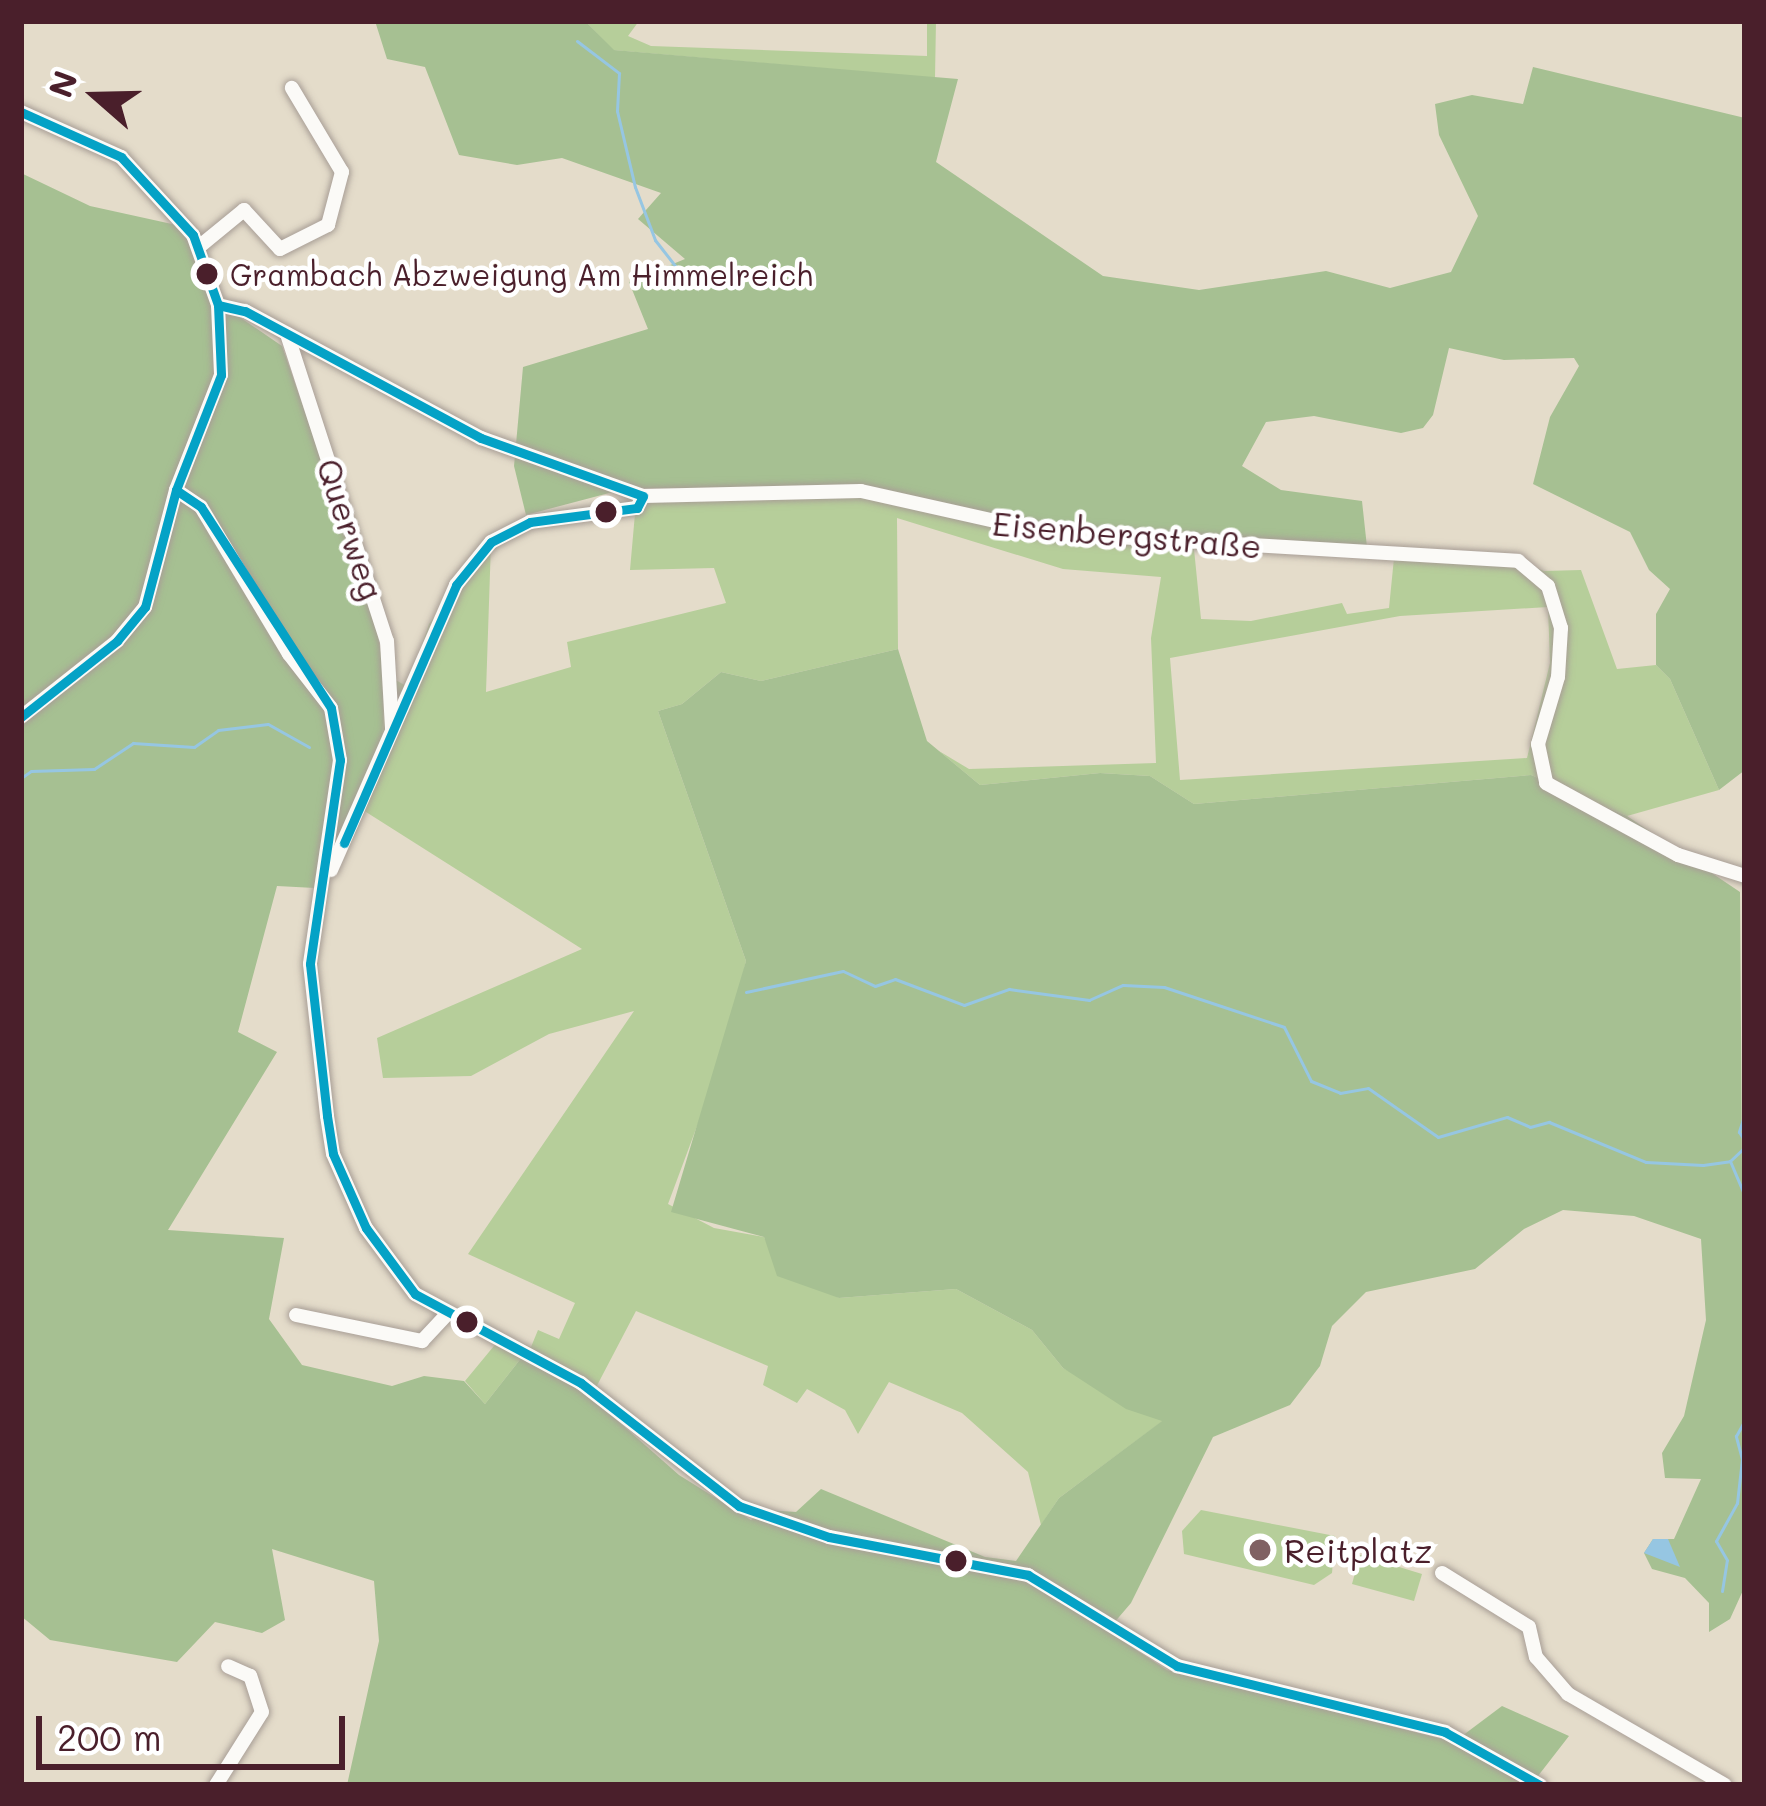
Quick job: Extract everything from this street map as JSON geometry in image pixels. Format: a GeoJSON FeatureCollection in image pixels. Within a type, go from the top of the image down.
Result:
{"type":"FeatureCollection","features":[{"type":"Feature","properties":{"kind":"street"},"geometry":{"type":"LineString","coordinates":[[200,246],[244,210],[280,249],[328,225],[342,172],[292,88]]}},
{"type":"Feature","properties":{"kind":"street"},"geometry":{"type":"LineString","coordinates":[[21,112],[121,158],[200,246],[218,305],[221,375],[213,412],[176,490],[145,607],[117,641],[21,718]]}},
{"type":"Feature","properties":{"kind":"street","name":"Eisenbergstraße"},"geometry":{"type":"LineString","coordinates":[[218,305],[287,334],[481,438],[643,496],[877,492],[1049,533],[1518,561],[1549,586],[1561,628],[1540,774],[1566,801],[1701,865],[1745,876]]}},
{"type":"Feature","properties":{"kind":"street","name":"Querweg"},"geometry":{"type":"LineString","coordinates":[[287,334],[387,641],[392,729]]}},
{"type":"Feature","properties":{"kind":"street"},"geometry":{"type":"LineString","coordinates":[[176,490],[201,507],[289,654],[331,708],[340,760],[310,964],[333,1154],[398,1278],[447,1315],[581,1384],[739,1506],[829,1537],[1028,1575],[1178,1666],[1445,1732],[1540,1785]]}},
{"type":"Feature","properties":{"kind":"street"},"geometry":{"type":"LineString","coordinates":[[324,885],[456,585],[491,542],[530,521],[638,508],[643,496]]}},
{"type":"Feature","properties":{"kind":"street"},"geometry":{"type":"LineString","coordinates":[[296,1315],[422,1341],[447,1315]]}},
{"type":"Feature","properties":{"kind":"street"},"geometry":{"type":"LineString","coordinates":[[1442,1573],[1529,1627],[1536,1658],[1568,1694],[1725,1785]]}},
{"type":"Feature","properties":{"kind":"street"},"geometry":{"type":"LineString","coordinates":[[216,1785],[262,1712],[250,1676],[228,1666]]}},
{"type":"Feature","properties":{"kind":"green space"},"geometry":{"type":"Polygon","coordinates":[[[375,21],[585,21],[614,50],[958,79],[936,162],[1103,276],[1199,290],[1326,271],[1390,288],[1451,272],[1478,216],[1439,135],[1435,104],[1472,95],[1523,104],[1533,67],[1745,118],[1745,770],[1719,790],[1670,679],[1656,665],[1656,614],[1670,589],[1649,570],[1630,532],[1533,484],[1550,417],[1579,366],[1574,358],[1504,360],[1449,348],[1433,415],[1423,428],[1401,433],[1314,416],[1266,422],[1242,466],[1281,490],[1362,501],[1367,547],[1049,529],[892,492],[628,488],[526,515],[514,466],[523,367],[648,329],[629,282],[685,259],[638,219],[661,193],[562,158],[517,165],[459,155],[425,67],[387,59],[375,21]]]}},
{"type":"Feature","properties":{"kind":"green space"},"geometry":{"type":"Polygon","coordinates":[[[585,21],[639,21],[628,36],[651,46],[927,56],[927,21],[936,21],[935,78],[613,50],[585,21]]]}},
{"type":"Feature","properties":{"kind":"green space"},"geometry":{"type":"Polygon","coordinates":[[[21,173],[90,206],[181,226],[222,305],[282,346],[372,604],[385,674],[382,748],[315,888],[277,886],[238,1032],[277,1052],[168,1230],[284,1238],[269,1319],[302,1365],[392,1386],[424,1376],[464,1381],[485,1404],[522,1357],[577,1385],[679,1475],[751,1520],[764,1510],[796,1512],[821,1489],[985,1557],[1016,1561],[1059,1498],[1162,1421],[1126,1409],[1063,1368],[1032,1330],[956,1289],[839,1298],[777,1276],[764,1237],[671,1212],[746,961],[658,711],[682,704],[721,672],[761,681],[898,649],[927,741],[980,785],[1100,773],[1150,776],[1194,804],[1531,775],[1627,816],[1740,892],[1745,1586],[1730,1619],[1709,1632],[1709,1603],[1685,1578],[1652,1569],[1644,1553],[1653,1539],[1674,1539],[1701,1479],[1665,1478],[1662,1453],[1684,1416],[1706,1320],[1701,1239],[1634,1216],[1563,1210],[1524,1229],[1475,1269],[1366,1292],[1332,1326],[1320,1366],[1290,1405],[1213,1437],[1131,1603],[1107,1631],[1167,1670],[1454,1742],[1502,1706],[1569,1736],[1531,1785],[347,1785],[379,1641],[374,1581],[272,1549],[285,1620],[262,1633],[215,1622],[177,1662],[50,1640],[21,1616],[21,173]]]}},
{"type":"Feature","properties":{"kind":"green space"},"geometry":{"type":"Polygon","coordinates":[[[838,487],[1193,539],[1201,619],[1251,621],[1342,603],[1347,614],[1389,608],[1395,548],[1501,553],[1544,571],[1581,570],[1617,669],[1656,665],[1670,679],[1719,790],[1627,816],[1531,775],[1194,804],[1150,776],[1100,773],[980,785],[939,751],[969,769],[1156,763],[1151,638],[1161,577],[1063,569],[897,518],[898,649],[761,681],[721,672],[682,704],[658,711],[746,961],[725,1051],[668,1204],[714,1228],[764,1237],[773,1257],[839,1298],[956,1289],[1032,1330],[1063,1368],[1164,1420],[1059,1498],[1041,1525],[1028,1472],[962,1413],[889,1382],[858,1434],[845,1410],[807,1389],[797,1403],[763,1385],[768,1366],[636,1311],[591,1397],[522,1357],[485,1404],[465,1381],[503,1335],[531,1347],[538,1330],[559,1339],[575,1303],[468,1254],[634,1011],[549,1034],[471,1076],[383,1078],[377,1038],[582,949],[355,805],[382,748],[385,674],[408,687],[429,624],[491,543],[486,692],[571,667],[567,642],[726,603],[714,568],[630,570],[637,491],[838,487]],[[1548,607],[1400,616],[1170,658],[1180,780],[1527,758],[1550,663],[1548,607]]]}},
{"type":"Feature","properties":{"kind":"green space","name":"Reitplatz"},"geometry":{"type":"Polygon","coordinates":[[[1201,1510],[1335,1536],[1332,1573],[1314,1585],[1184,1554],[1182,1531],[1201,1510]]]}},
{"type":"Feature","properties":{"kind":"green space","name":"Reitplatz"},"geometry":{"type":"Polygon","coordinates":[[[1360,1555],[1422,1574],[1414,1601],[1352,1584],[1360,1555]]]}},
{"type":"Feature","properties":{"kind":"water"},"geometry":{"type":"Polygon","coordinates":[[[1653,1539],[1668,1539],[1680,1567],[1644,1553],[1653,1539]]]}},
{"type":"Feature","properties":{"kind":"waterway"},"geometry":{"type":"LineString","coordinates":[[577,41],[619,73],[617,111],[635,187],[655,240],[687,281]]}},
{"type":"Feature","properties":{"kind":"waterway"},"geometry":{"type":"LineString","coordinates":[[21,778],[31,771],[94,769],[133,743],[194,747],[218,730],[268,724],[309,747]]}},
{"type":"Feature","properties":{"kind":"waterway"},"geometry":{"type":"LineString","coordinates":[[746,992],[843,971],[875,986],[895,979],[964,1005],[1009,989],[1089,1000],[1123,985],[1164,987],[1284,1027],[1311,1081],[1340,1093],[1368,1088],[1438,1137],[1507,1117],[1530,1127],[1549,1122],[1646,1162],[1703,1165],[1730,1161],[1745,1147]]}},
{"type":"Feature","properties":{"kind":"waterway"},"geometry":{"type":"LineString","coordinates":[[1745,1113],[1739,1132],[1745,1141]]}},
{"type":"Feature","properties":{"kind":"waterway"},"geometry":{"type":"LineString","coordinates":[[1730,1161],[1745,1197]]}},
{"type":"Feature","properties":{"kind":"waterway"},"geometry":{"type":"LineString","coordinates":[[1722,1591],[1727,1560],[1716,1541],[1737,1503],[1742,1459],[1736,1436],[1745,1420]]}},
{"type":"Feature","properties":{"kind":"transit line"},"geometry":{"type":"LineString","coordinates":[[21,112],[121,157],[193,235],[218,305],[221,375],[176,490],[145,607],[117,641],[21,717]]}},
{"type":"Feature","properties":{"kind":"transit line"},"geometry":{"type":"LineString","coordinates":[[218,305],[245,311],[481,438],[643,496]]}},
{"type":"Feature","properties":{"kind":"transit line"},"geometry":{"type":"LineString","coordinates":[[176,490],[201,507],[331,708],[340,760],[310,964],[327,1116],[333,1154],[366,1228],[415,1294],[581,1383],[739,1506],[829,1537],[1028,1575],[1177,1666],[1445,1732],[1540,1785]]}},
{"type":"Feature","properties":{"kind":"transit line"},"geometry":{"type":"LineString","coordinates":[[344,843],[456,585],[491,542],[530,522],[637,508],[643,496]]}},
{"type":"Feature","properties":{"kind":"place","name":"Grambach Abzweigung Am Himmelreich"},"geometry":{"type":"Point","coordinates":[207,274]}},
{"type":"Feature","properties":{"kind":"place","name":"Reitplatz"},"geometry":{"type":"Point","coordinates":[1260,1550]}}]}
